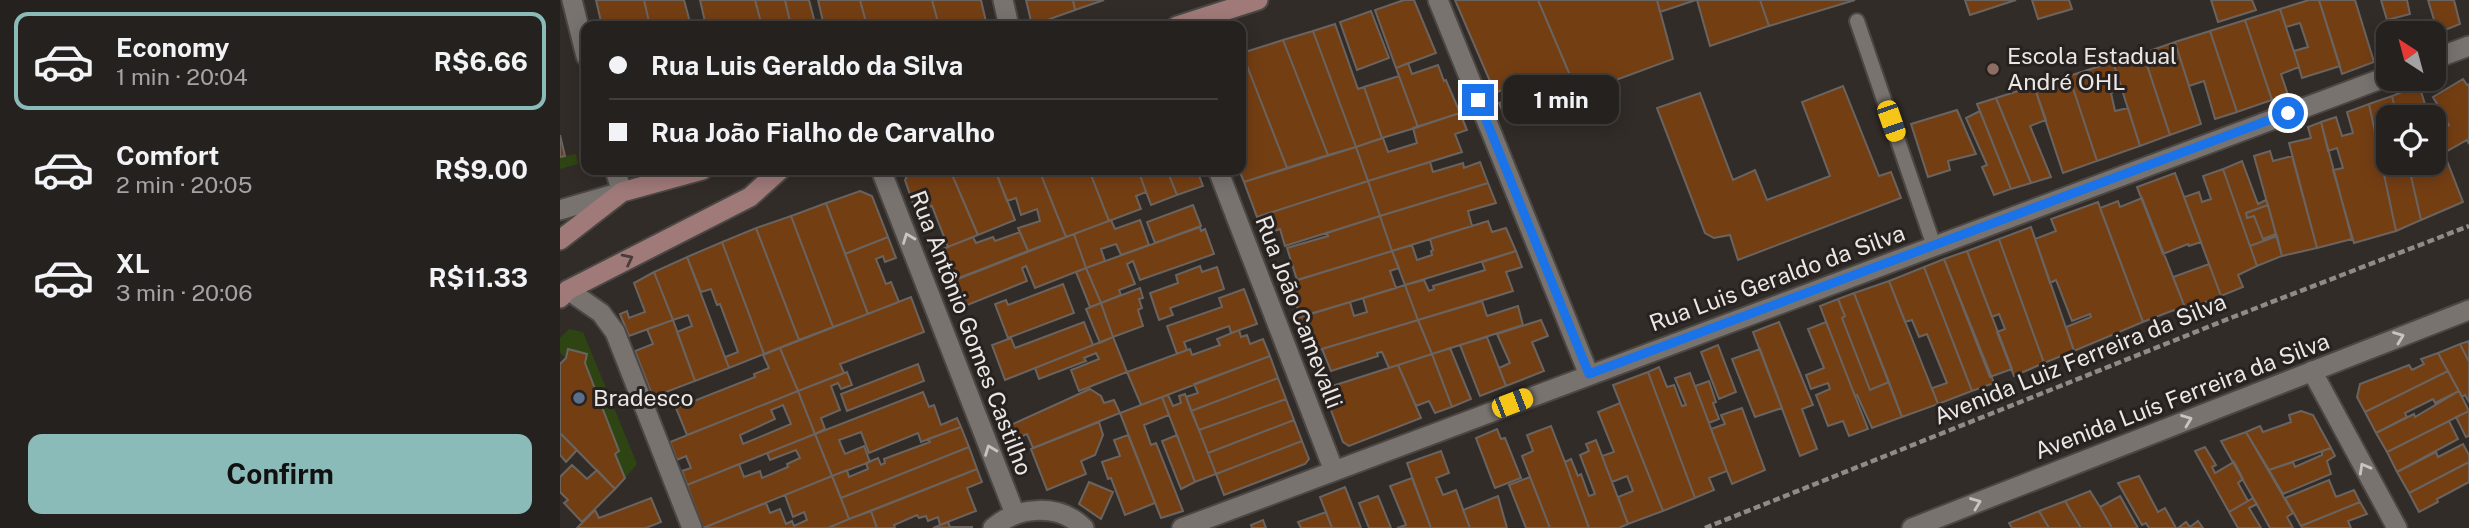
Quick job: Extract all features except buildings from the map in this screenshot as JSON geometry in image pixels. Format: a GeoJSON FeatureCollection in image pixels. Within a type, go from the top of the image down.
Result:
{"type":"FeatureCollection","features":[{"type":"Feature","properties":{"kind":"main road"},"geometry":{"type":"LineString","coordinates":[[1193,21],[1258,0]]}},
{"type":"Feature","properties":{"kind":"main road"},"geometry":{"type":"LineString","coordinates":[[560,240],[622,192],[684,175]]}},
{"type":"Feature","properties":{"kind":"main road"},"geometry":{"type":"LineString","coordinates":[[562,291],[750,197],[774,175]]}},
{"type":"Feature","properties":{"kind":"street"},"geometry":{"type":"LineString","coordinates":[[572,0],[581,36]]}},
{"type":"Feature","properties":{"kind":"street"},"geometry":{"type":"LineString","coordinates":[[1003,0],[1008,21]]}},
{"type":"Feature","properties":{"kind":"street"},"geometry":{"type":"LineString","coordinates":[[1438,0],[1589,374]]}},
{"type":"Feature","properties":{"kind":"street"},"geometry":{"type":"LineString","coordinates":[[2446,55],[2469,46]]}},
{"type":"Feature","properties":{"kind":"street","name":"Rua Luis Geraldo da Silva"},"geometry":{"type":"LineString","coordinates":[[1182,528],[2376,81]]}},
{"type":"Feature","properties":{"kind":"street"},"geometry":{"type":"LineString","coordinates":[[560,210],[622,192],[617,175]]}},
{"type":"Feature","properties":{"kind":"street","name":"Rua Antônio Gomes Castilho"},"geometry":{"type":"LineString","coordinates":[[883,175],[1015,514]]}},
{"type":"Feature","properties":{"kind":"street","name":"Rua João Camevalli"},"geometry":{"type":"LineString","coordinates":[[1220,175],[1334,471]]}},
{"type":"Feature","properties":{"kind":"street"},"geometry":{"type":"LineString","coordinates":[[562,291],[601,313],[615,332],[692,528]]}},
{"type":"Feature","properties":{"kind":"street","name":"Avenida Luís Ferreira da Silva"},"geometry":{"type":"LineString","coordinates":[[1912,528],[2469,310]]}},
{"type":"Feature","properties":{"kind":"street"},"geometry":{"type":"LineString","coordinates":[[2312,371],[2397,528]]}},
{"type":"Feature","properties":{"kind":"street"},"geometry":{"type":"LineString","coordinates":[[993,528],[1015,514],[1037,510],[1059,513],[1084,528]]}},
{"type":"Feature","properties":{"kind":"lane"},"geometry":{"type":"LineString","coordinates":[[1857,21],[1934,246]]}},
{"type":"Feature","properties":{"kind":"path","name":"Avenida Luiz Ferreira da Silva"},"geometry":{"type":"LineString","coordinates":[[1705,528],[2233,317],[2469,226]]}},
{"type":"Feature","properties":{"kind":"green space"},"geometry":{"type":"Polygon","coordinates":[[[576,154],[578,164],[560,169],[560,157],[576,154]]]}},
{"type":"Feature","properties":{"kind":"green space"},"geometry":{"type":"Polygon","coordinates":[[[569,329],[583,332],[637,464],[625,478],[615,454],[619,451],[585,363],[587,355],[568,349],[566,358],[560,352],[560,338],[569,329]]]}},
{"type":"Feature","properties":{"kind":"place","name":"Escola Estadual André OHL"},"geometry":{"type":"Point","coordinates":[1993,69]}},
{"type":"Feature","properties":{"kind":"place","name":"Bradesco"},"geometry":{"type":"Point","coordinates":[579,398]}},
{"type":"Feature","properties":{"kind":"route"},"geometry":{"type":"LineString","coordinates":[[1478,100],[1589,374],[2288,113]]}}]}
